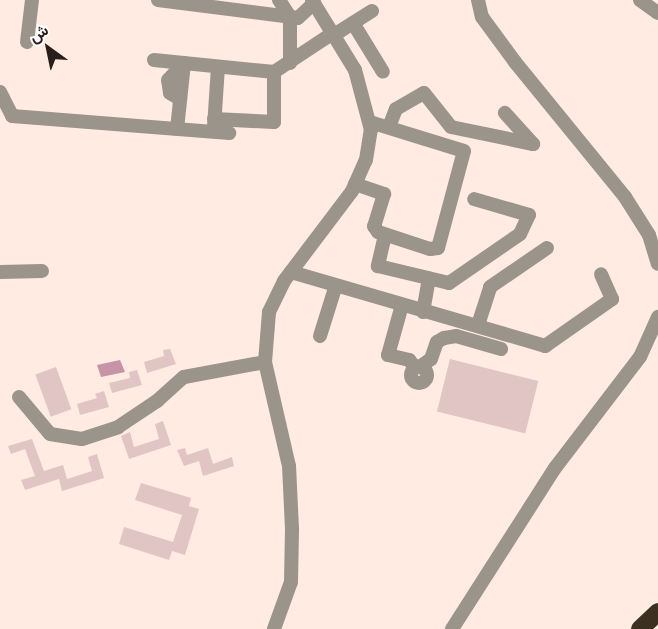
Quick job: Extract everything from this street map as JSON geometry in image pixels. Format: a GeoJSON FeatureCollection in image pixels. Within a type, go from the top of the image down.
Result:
{"type":"FeatureCollection","features":[{"type":"Feature","properties":{"kind":"highway"},"geometry":{"type":"LineString","coordinates":[[640,629],[658,612]]}},
{"type":"Feature","properties":{"kind":"street"},"geometry":{"type":"LineString","coordinates":[[27,42],[32,0]]}},
{"type":"Feature","properties":{"kind":"street"},"geometry":{"type":"LineString","coordinates":[[158,0],[298,18],[313,2],[355,70],[370,122],[366,160],[355,184],[291,272],[269,312],[265,362],[289,466],[292,529],[291,582],[274,629]]}},
{"type":"Feature","properties":{"kind":"street"},"geometry":{"type":"LineString","coordinates":[[279,0],[290,17],[290,63]]}},
{"type":"Feature","properties":{"kind":"street"},"geometry":{"type":"LineString","coordinates":[[478,0],[482,17],[514,62],[625,197],[649,236],[658,264]]}},
{"type":"Feature","properties":{"kind":"street"},"geometry":{"type":"LineString","coordinates":[[640,0],[658,13]]}},
{"type":"Feature","properties":{"kind":"street"},"geometry":{"type":"LineString","coordinates":[[154,60],[274,72],[372,11]]}},
{"type":"Feature","properties":{"kind":"street"},"geometry":{"type":"LineString","coordinates":[[353,23],[384,72]]}},
{"type":"Feature","properties":{"kind":"street"},"geometry":{"type":"LineString","coordinates":[[177,129],[180,99],[171,93],[168,80],[184,63]]}},
{"type":"Feature","properties":{"kind":"street"},"geometry":{"type":"LineString","coordinates":[[214,125],[218,67]]}},
{"type":"Feature","properties":{"kind":"street"},"geometry":{"type":"LineString","coordinates":[[0,92],[12,116],[177,129],[274,122],[274,72]]}},
{"type":"Feature","properties":{"kind":"street"},"geometry":{"type":"LineString","coordinates":[[389,127],[396,109],[424,93],[451,127],[533,144],[505,113]]}},
{"type":"Feature","properties":{"kind":"street"},"geometry":{"type":"LineString","coordinates":[[355,184],[384,195],[374,226],[385,235],[430,249],[438,248],[465,156],[459,148],[370,122]]}},
{"type":"Feature","properties":{"kind":"street"},"geometry":{"type":"LineString","coordinates":[[214,125],[229,133]]}},
{"type":"Feature","properties":{"kind":"street"},"geometry":{"type":"LineString","coordinates":[[385,235],[378,266],[449,283],[520,234],[529,215],[474,200]]}},
{"type":"Feature","properties":{"kind":"street"},"geometry":{"type":"LineString","coordinates":[[478,325],[490,287],[547,248]]}},
{"type":"Feature","properties":{"kind":"street"},"geometry":{"type":"LineString","coordinates":[[0,272],[42,271]]}},
{"type":"Feature","properties":{"kind":"street"},"geometry":{"type":"LineString","coordinates":[[291,272],[545,346],[612,298],[601,274]]}},
{"type":"Feature","properties":{"kind":"street"},"geometry":{"type":"LineString","coordinates":[[423,312],[429,279]]}},
{"type":"Feature","properties":{"kind":"street"},"geometry":{"type":"LineString","coordinates":[[320,336],[336,285]]}},
{"type":"Feature","properties":{"kind":"street"},"geometry":{"type":"LineString","coordinates":[[402,305],[388,355],[409,360],[418,367],[431,359],[437,342],[456,336],[501,350]]}},
{"type":"Feature","properties":{"kind":"street"},"geometry":{"type":"LineString","coordinates":[[452,629],[555,468],[640,357],[658,317]]}},
{"type":"Feature","properties":{"kind":"street"},"geometry":{"type":"LineString","coordinates":[[19,397],[50,434],[82,439],[118,427],[157,402],[184,377],[265,362]]}},
{"type":"Feature","properties":{"kind":"shaded area"},"geometry":{"type":"Polygon","coordinates":[[[120,360],[125,372],[101,377],[97,365],[120,360]]]}},
{"type":"Feature","properties":{"kind":"building"},"geometry":{"type":"Polygon","coordinates":[[[170,349],[176,364],[147,373],[144,362],[164,356],[163,350],[170,349]]]}},
{"type":"Feature","properties":{"kind":"building"},"geometry":{"type":"Polygon","coordinates":[[[450,359],[538,381],[525,433],[437,411],[450,359]]]}},
{"type":"Feature","properties":{"kind":"building"},"geometry":{"type":"Polygon","coordinates":[[[56,367],[71,409],[51,417],[35,375],[56,367]]]}},
{"type":"Feature","properties":{"kind":"building"},"geometry":{"type":"Polygon","coordinates":[[[137,370],[142,385],[112,393],[109,383],[130,378],[129,372],[137,370]]]}},
{"type":"Feature","properties":{"kind":"building"},"geometry":{"type":"Polygon","coordinates":[[[104,391],[109,407],[80,415],[77,404],[97,398],[95,394],[104,391]]]}},
{"type":"Feature","properties":{"kind":"building"},"geometry":{"type":"Polygon","coordinates":[[[163,421],[171,445],[129,459],[121,436],[130,432],[134,447],[159,439],[155,424],[163,421]]]}},
{"type":"Feature","properties":{"kind":"building"},"geometry":{"type":"Polygon","coordinates":[[[32,439],[44,471],[63,465],[67,479],[92,471],[88,457],[97,454],[104,478],[62,491],[59,479],[25,490],[21,480],[35,476],[25,449],[11,454],[8,446],[32,439]]]}},
{"type":"Feature","properties":{"kind":"building"},"geometry":{"type":"Polygon","coordinates":[[[185,448],[187,455],[208,448],[213,464],[232,457],[234,466],[203,476],[199,461],[184,466],[177,450],[185,448]]]}},
{"type":"Feature","properties":{"kind":"building"},"geometry":{"type":"Polygon","coordinates":[[[141,483],[191,498],[189,506],[199,509],[185,555],[172,551],[169,560],[119,544],[124,527],[173,542],[182,515],[135,500],[141,483]]]}}]}
